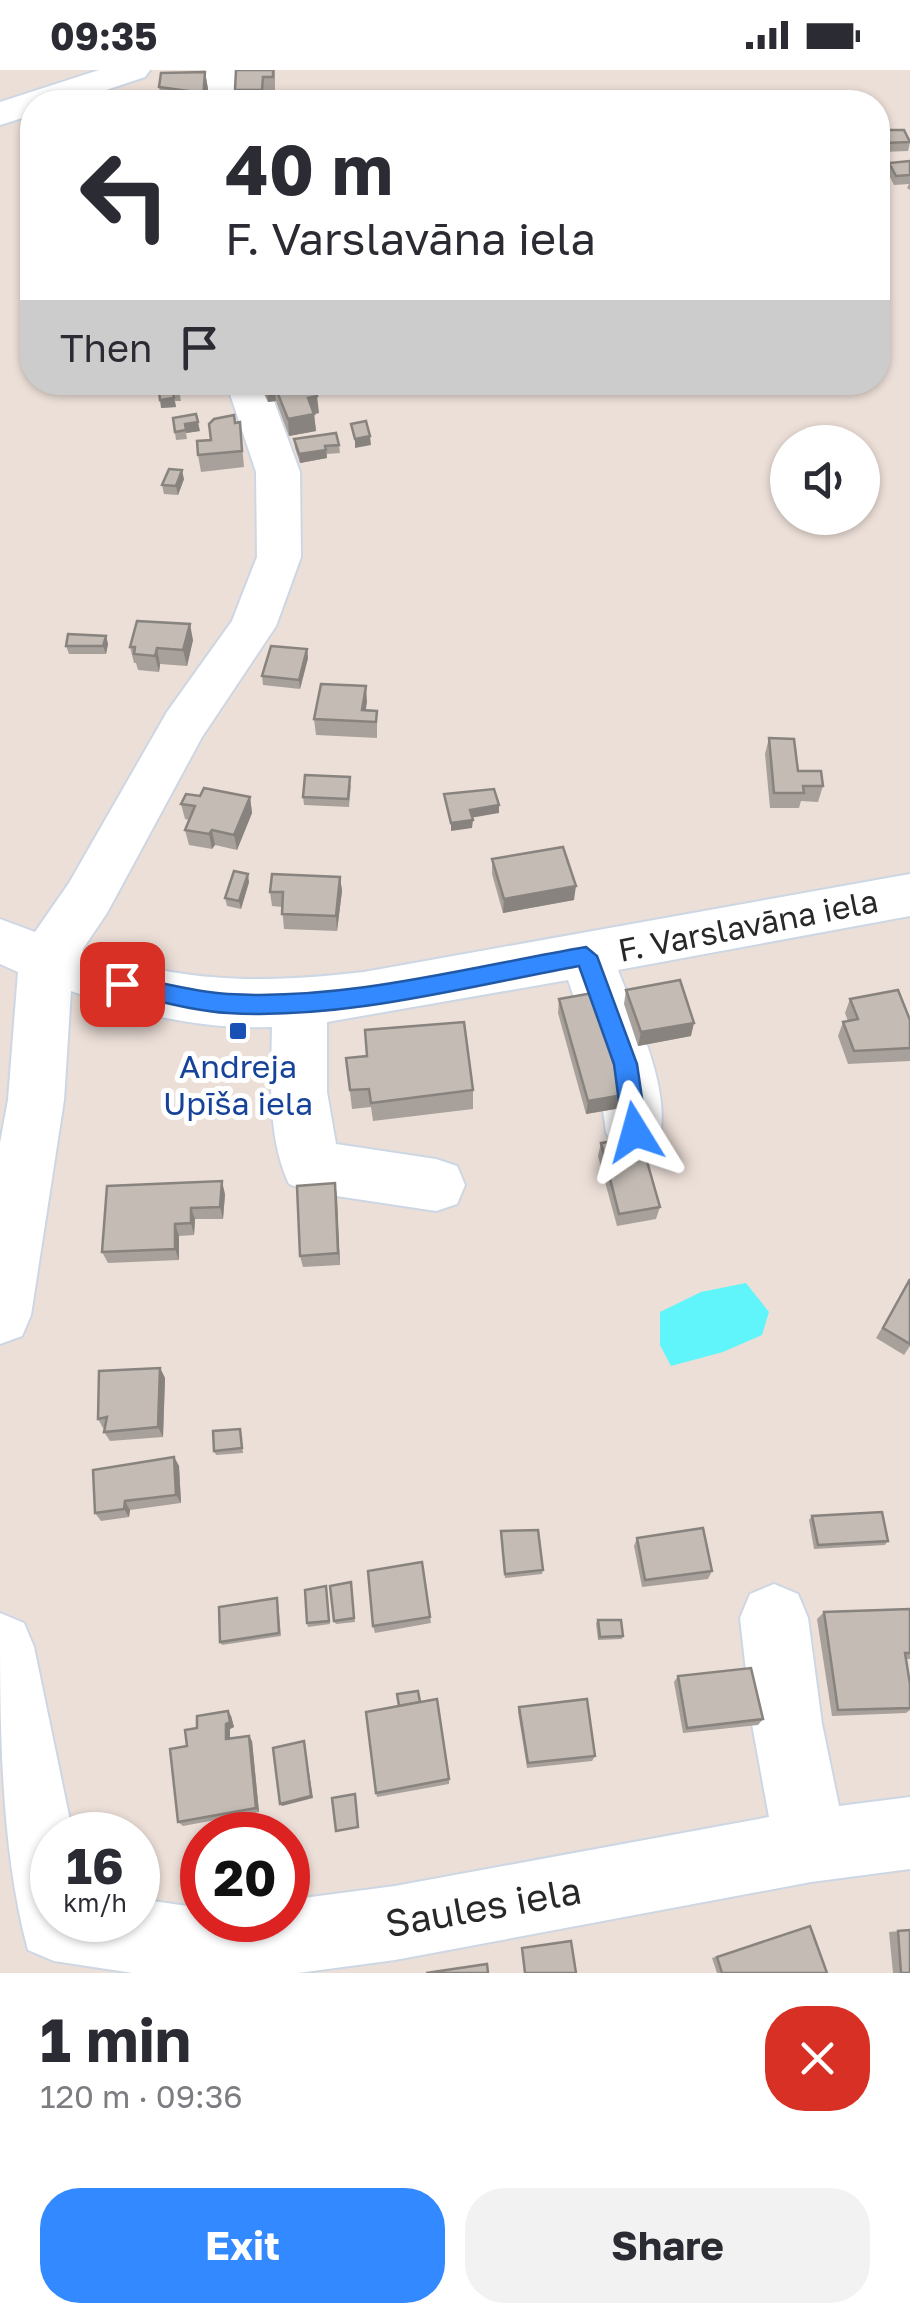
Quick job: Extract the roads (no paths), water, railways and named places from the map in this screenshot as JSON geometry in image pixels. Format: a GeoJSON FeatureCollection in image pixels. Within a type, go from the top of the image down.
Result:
{"type":"FeatureCollection","features":[{"type":"Feature","properties":{"kind":"street"},"geometry":{"type":"LineString","coordinates":[[54,90],[133,70]]}},
{"type":"Feature","properties":{"kind":"street"},"geometry":{"type":"LineString","coordinates":[[0,1315],[36,1100],[23,950],[88,898],[184,726],[253,626],[278,557],[278,472],[251,395]]}},
{"type":"Feature","properties":{"kind":"street","name":"F. Varslavāna iela"},"geometry":{"type":"LineString","coordinates":[[23,950],[154,992],[224,1004],[300,1002],[364,995],[910,895]]}},
{"type":"Feature","properties":{"kind":"street"},"geometry":{"type":"LineString","coordinates":[[586,956],[626,1064],[635,1132]]}},
{"type":"Feature","properties":{"kind":"street"},"geometry":{"type":"LineString","coordinates":[[300,1002],[299,1092],[310,1166],[436,1185]]}},
{"type":"Feature","properties":{"kind":"street"},"geometry":{"type":"LineString","coordinates":[[774,1618],[788,1724],[811,1846]]}},
{"type":"Feature","properties":{"kind":"street"},"geometry":{"type":"LineString","coordinates":[[0,1647],[32,1812]]}},
{"type":"Feature","properties":{"kind":"street","name":"Saules iela"},"geometry":{"type":"LineString","coordinates":[[160,1942],[210,1946],[396,1923],[811,1846],[910,1832]]}},
{"type":"Feature","properties":{"kind":"water"},"geometry":{"type":"Polygon","coordinates":[[[746,1283],[769,1312],[762,1335],[723,1352],[671,1366],[660,1345],[660,1312],[701,1292],[746,1283]]]}},
{"type":"Feature","properties":{"kind":"place","name":"Andreja Upīša iela"},"geometry":{"type":"Point","coordinates":[238,1031]}}]}
